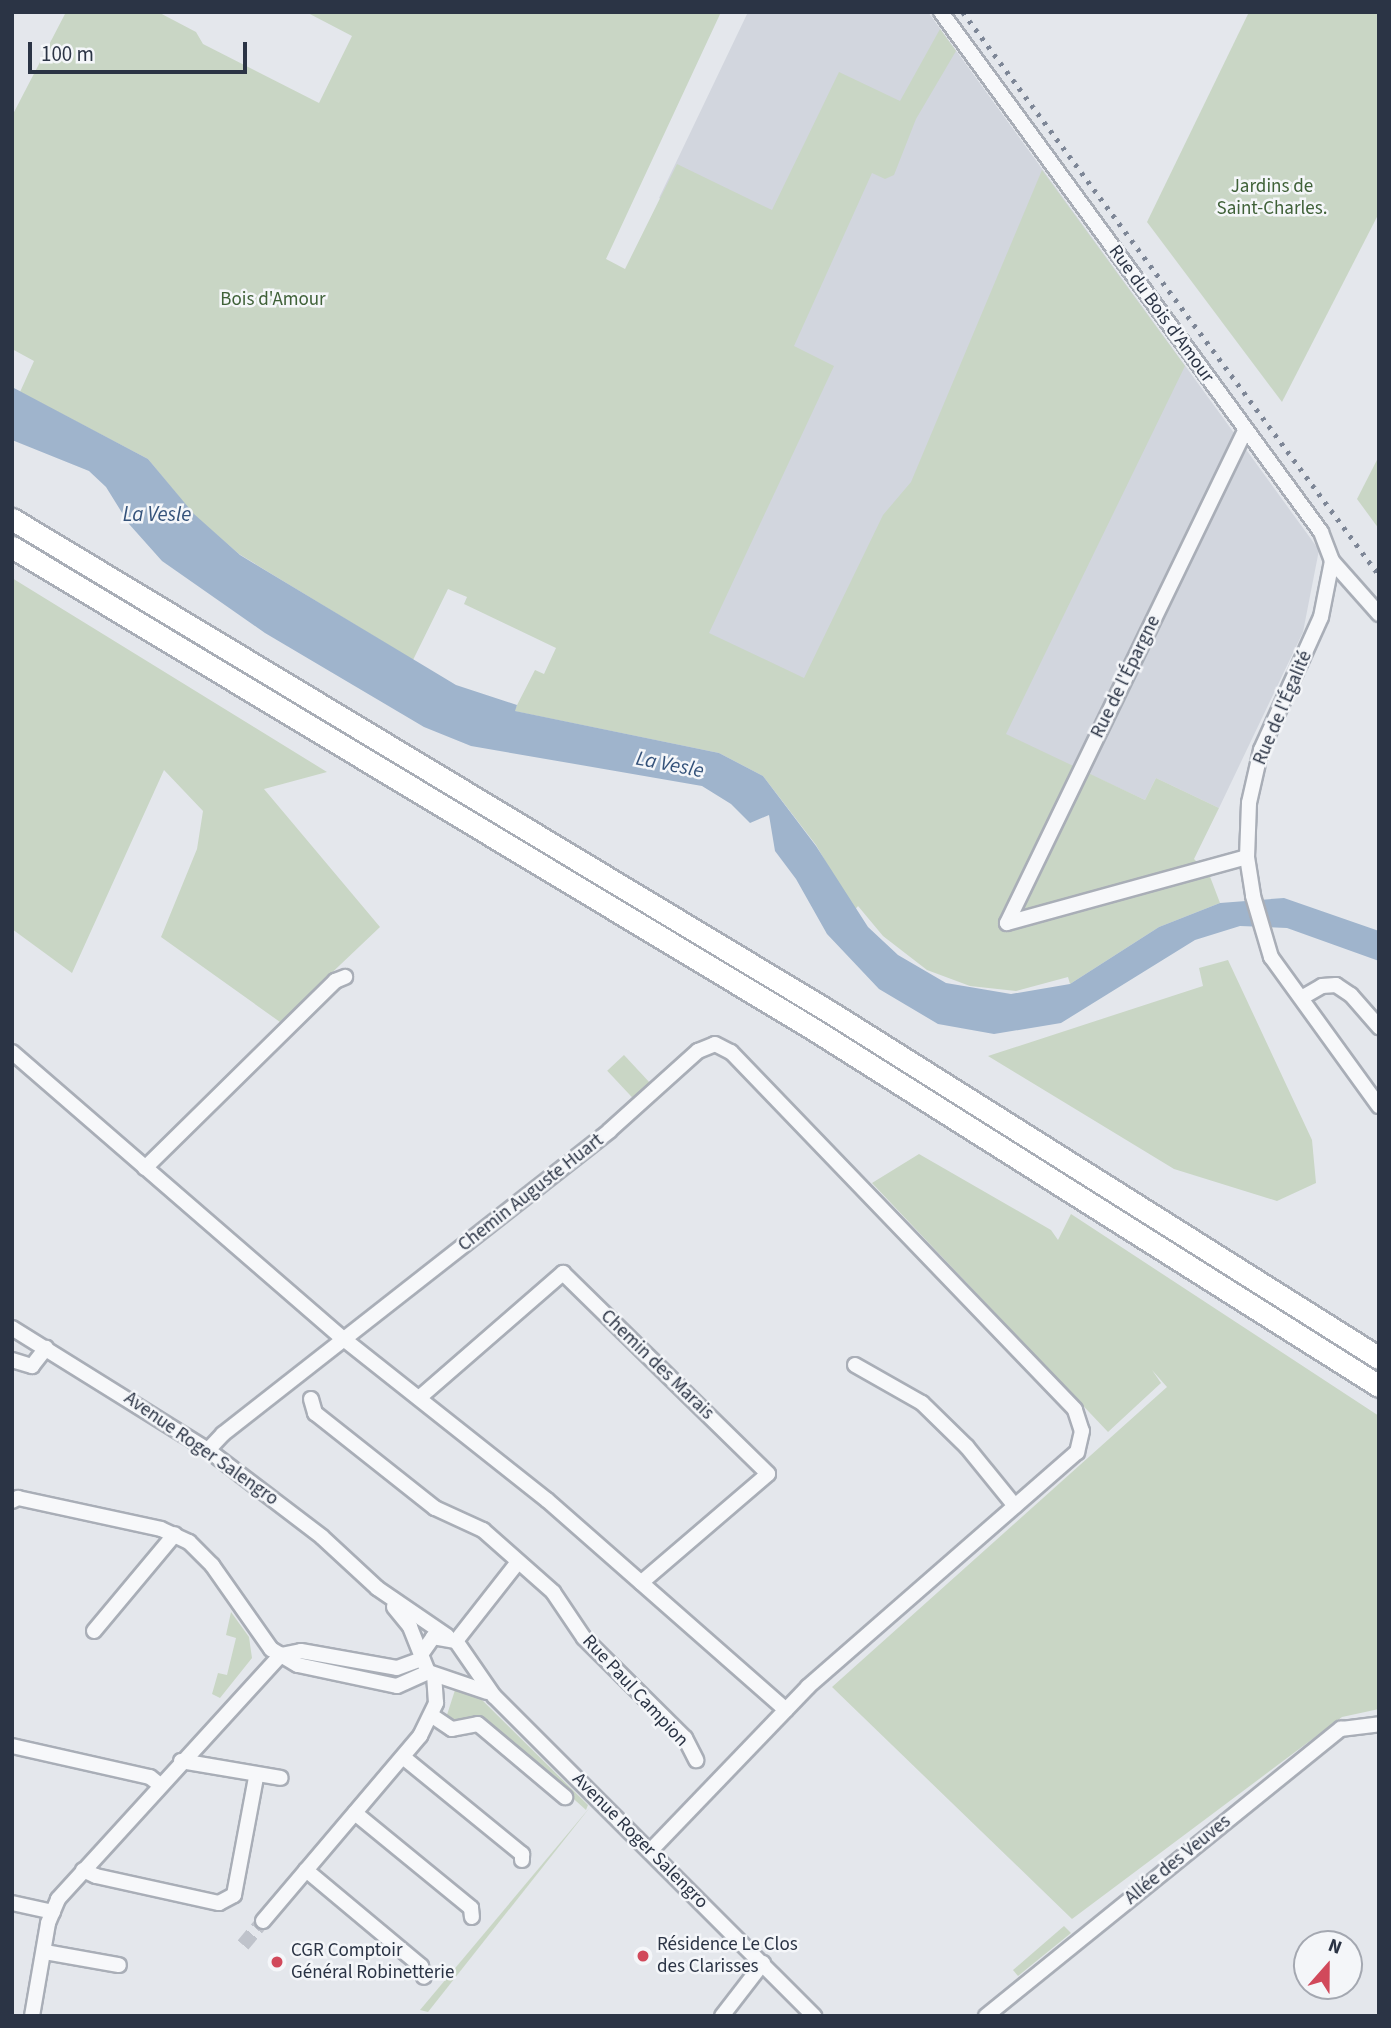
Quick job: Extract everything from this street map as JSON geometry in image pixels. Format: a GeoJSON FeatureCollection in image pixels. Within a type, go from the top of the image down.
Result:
{"type":"FeatureCollection","features":[{"type":"Feature","properties":{"kind":"highway"},"geometry":{"type":"LineString","coordinates":[[12,519],[818,1004],[1379,1358]]}},
{"type":"Feature","properties":{"kind":"highway"},"geometry":{"type":"LineString","coordinates":[[12,547],[810,1027],[1379,1386]]}},
{"type":"Feature","properties":{"kind":"street","name":"Rue du Bois d'Amour"},"geometry":{"type":"LineString","coordinates":[[941,12],[1321,532],[1332,561],[1379,614]]}},
{"type":"Feature","properties":{"kind":"street","name":"Rue de l'Épargne"},"geometry":{"type":"LineString","coordinates":[[1245,431],[1007,923],[1247,858]]}},
{"type":"Feature","properties":{"kind":"street","name":"Rue de l'Égalité"},"geometry":{"type":"LineString","coordinates":[[1303,997],[1272,957],[1253,896],[1247,858],[1249,803],[1261,751],[1321,617],[1332,561]]}},
{"type":"Feature","properties":{"kind":"street"},"geometry":{"type":"LineString","coordinates":[[145,1168],[335,981],[345,977]]}},
{"type":"Feature","properties":{"kind":"street"},"geometry":{"type":"LineString","coordinates":[[1379,1027],[1351,995],[1336,985],[1322,986],[1303,997],[1379,1105]]}},
{"type":"Feature","properties":{"kind":"street","name":"Chemin Auguste Huart"},"geometry":{"type":"LineString","coordinates":[[208,1450],[609,1131],[698,1051],[715,1044],[731,1052],[1075,1410],[1082,1431],[1077,1452],[1015,1506]]}},
{"type":"Feature","properties":{"kind":"street"},"geometry":{"type":"LineString","coordinates":[[12,1052],[345,1340],[419,1398],[641,1583],[786,1710]]}},
{"type":"Feature","properties":{"kind":"street","name":"Chemin des Marais"},"geometry":{"type":"LineString","coordinates":[[419,1398],[563,1273],[768,1474],[641,1583]]}},
{"type":"Feature","properties":{"kind":"street","name":"Avenue Roger Salengro"},"geometry":{"type":"LineString","coordinates":[[12,1328],[208,1450],[322,1537],[377,1588],[410,1627],[431,1667],[494,1696]]}},
{"type":"Feature","properties":{"kind":"street"},"geometry":{"type":"LineString","coordinates":[[12,1360],[32,1366],[46,1348]]}},
{"type":"Feature","properties":{"kind":"street"},"geometry":{"type":"LineString","coordinates":[[650,1851],[786,1710],[1015,1506],[967,1447],[922,1403],[855,1365]]}},
{"type":"Feature","properties":{"kind":"street","name":"Rue Paul Campion"},"geometry":{"type":"LineString","coordinates":[[311,1399],[315,1413],[435,1508],[483,1530],[554,1592],[584,1638],[684,1738],[696,1760]]}},
{"type":"Feature","properties":{"kind":"street"},"geometry":{"type":"LineString","coordinates":[[12,1500],[39,1502],[175,1535],[212,1565],[271,1648],[281,1655]]}},
{"type":"Feature","properties":{"kind":"street"},"geometry":{"type":"LineString","coordinates":[[94,1631],[175,1535]]}},
{"type":"Feature","properties":{"kind":"street"},"geometry":{"type":"LineString","coordinates":[[263,1921],[402,1757],[431,1715],[436,1703],[428,1641],[452,1638],[518,1562]]}},
{"type":"Feature","properties":{"kind":"street","name":"Avenue Roger Salengro"},"geometry":{"type":"LineString","coordinates":[[377,1588],[452,1638],[494,1696],[814,2016]]}},
{"type":"Feature","properties":{"kind":"street"},"geometry":{"type":"LineString","coordinates":[[32,2016],[52,1912],[83,1870],[281,1655],[301,1651],[397,1668],[458,1669],[463,1656]]}},
{"type":"Feature","properties":{"kind":"street"},"geometry":{"type":"LineString","coordinates":[[431,1715],[452,1729],[478,1724],[565,1797]]}},
{"type":"Feature","properties":{"kind":"street","name":"Allée des Veuves"},"geometry":{"type":"LineString","coordinates":[[986,2016],[1341,1729],[1379,1724]]}},
{"type":"Feature","properties":{"kind":"street"},"geometry":{"type":"LineString","coordinates":[[12,1746],[150,1777],[160,1785]]}},
{"type":"Feature","properties":{"kind":"street"},"geometry":{"type":"LineString","coordinates":[[402,1757],[522,1854],[522,1860]]}},
{"type":"Feature","properties":{"kind":"street"},"geometry":{"type":"LineString","coordinates":[[181,1761],[256,1778],[281,1779]]}},
{"type":"Feature","properties":{"kind":"street"},"geometry":{"type":"LineString","coordinates":[[83,1870],[96,1876],[219,1903],[234,1895],[256,1778]]}},
{"type":"Feature","properties":{"kind":"street"},"geometry":{"type":"LineString","coordinates":[[355,1813],[471,1908],[472,1917]]}},
{"type":"Feature","properties":{"kind":"street"},"geometry":{"type":"LineString","coordinates":[[306,1870],[421,1966],[424,1977]]}},
{"type":"Feature","properties":{"kind":"street"},"geometry":{"type":"LineString","coordinates":[[12,1903],[52,1912]]}},
{"type":"Feature","properties":{"kind":"street"},"geometry":{"type":"LineString","coordinates":[[46,1952],[119,1965]]}},
{"type":"Feature","properties":{"kind":"street"},"geometry":{"type":"LineString","coordinates":[[722,2016],[763,1963]]}},
{"type":"Feature","properties":{"kind":"shaded area"},"geometry":{"type":"Polygon","coordinates":[[[748,12],[928,12],[1319,550],[1303,632],[1219,808],[1156,778],[1145,800],[1089,774],[799,700],[704,632],[717,314],[753,243],[659,198],[748,12]]]}},
{"type":"Feature","properties":{"kind":"green space","name":"Bois d'Amour"},"geometry":{"type":"Polygon","coordinates":[[[66,12],[158,12],[196,32],[203,44],[319,103],[352,36],[306,12],[721,12],[606,259],[625,269],[677,164],[772,210],[839,72],[900,101],[940,29],[956,51],[916,119],[894,175],[885,179],[872,173],[794,346],[834,366],[709,633],[804,678],[883,515],[911,482],[1042,170],[1185,366],[1006,734],[1145,800],[1156,778],[1219,808],[1194,859],[1209,874],[1220,903],[1159,927],[1070,984],[1068,977],[1016,991],[970,986],[927,970],[883,936],[858,906],[854,911],[816,845],[763,776],[719,753],[514,711],[535,670],[544,674],[556,648],[464,604],[467,597],[448,589],[413,660],[239,554],[194,515],[148,459],[20,392],[34,361],[12,349],[12,116],[66,12]]]}},
{"type":"Feature","properties":{"kind":"green space","name":"Jardins de Saint-Charles."},"geometry":{"type":"Polygon","coordinates":[[[1249,12],[1379,12],[1379,213],[1282,402],[1147,222],[1249,12]]]}},
{"type":"Feature","properties":{"kind":"green space"},"geometry":{"type":"Polygon","coordinates":[[[1379,456],[1379,529],[1357,499],[1379,456]]]}},
{"type":"Feature","properties":{"kind":"green space"},"geometry":{"type":"Polygon","coordinates":[[[12,578],[327,772],[264,789],[380,927],[280,1022],[161,937],[197,849],[203,811],[164,770],[72,973],[12,929],[12,578]]]}},
{"type":"Feature","properties":{"kind":"green space"},"geometry":{"type":"Polygon","coordinates":[[[1228,960],[1312,1140],[1316,1183],[1277,1201],[1174,1169],[988,1056],[1203,986],[1199,968],[1228,960]]]}},
{"type":"Feature","properties":{"kind":"green space"},"geometry":{"type":"Polygon","coordinates":[[[624,1055],[654,1087],[637,1103],[607,1071],[624,1055]]]}},
{"type":"Feature","properties":{"kind":"green space"},"geometry":{"type":"Polygon","coordinates":[[[919,1154],[1051,1230],[1058,1240],[1071,1214],[1379,1416],[1379,1709],[1342,1717],[1072,1919],[832,1687],[1167,1387],[1152,1370],[1161,1383],[1108,1432],[872,1183],[919,1154]]]}},
{"type":"Feature","properties":{"kind":"green space"},"geometry":{"type":"Polygon","coordinates":[[[231,1612],[249,1637],[252,1658],[220,1698],[212,1694],[218,1673],[227,1675],[236,1638],[226,1635],[231,1612]]]}},
{"type":"Feature","properties":{"kind":"green space"},"geometry":{"type":"Polygon","coordinates":[[[455,1690],[476,1694],[588,1805],[586,1810],[487,1721],[445,1721],[455,1690]]]}},
{"type":"Feature","properties":{"kind":"green space"},"geometry":{"type":"Polygon","coordinates":[[[591,1806],[428,2012],[420,2010],[591,1806]]]}},
{"type":"Feature","properties":{"kind":"green space"},"geometry":{"type":"Polygon","coordinates":[[[1064,1926],[1071,1933],[1018,1976],[1013,1970],[1064,1926]]]}},
{"type":"Feature","properties":{"kind":"water","name":"La Vesle"},"geometry":{"type":"Polygon","coordinates":[[[12,387],[148,459],[194,514],[240,555],[456,685],[517,705],[515,711],[719,753],[763,776],[816,846],[868,927],[898,955],[946,983],[1011,994],[1070,984],[1159,927],[1220,903],[1284,898],[1379,931],[1379,961],[1287,928],[1240,926],[1195,940],[1061,1023],[994,1034],[938,1024],[879,989],[827,934],[796,879],[775,851],[769,815],[750,823],[731,804],[702,786],[471,746],[424,727],[265,633],[162,561],[129,524],[106,487],[89,471],[12,440],[12,387]]]}},
{"type":"Feature","properties":{"kind":"tunnel"},"geometry":{"type":"LineString","coordinates":[[243,1945],[263,1921]]}},
{"type":"Feature","properties":{"kind":"railway"},"geometry":{"type":"LineString","coordinates":[[963,12],[1379,575]]}},
{"type":"Feature","properties":{"kind":"place","name":"Résidence Le Clos des Clarisses"},"geometry":{"type":"Point","coordinates":[643,1956]}},
{"type":"Feature","properties":{"kind":"place","name":"CGR Comptoir Général Robinetterie"},"geometry":{"type":"Point","coordinates":[277,1962]}}]}
